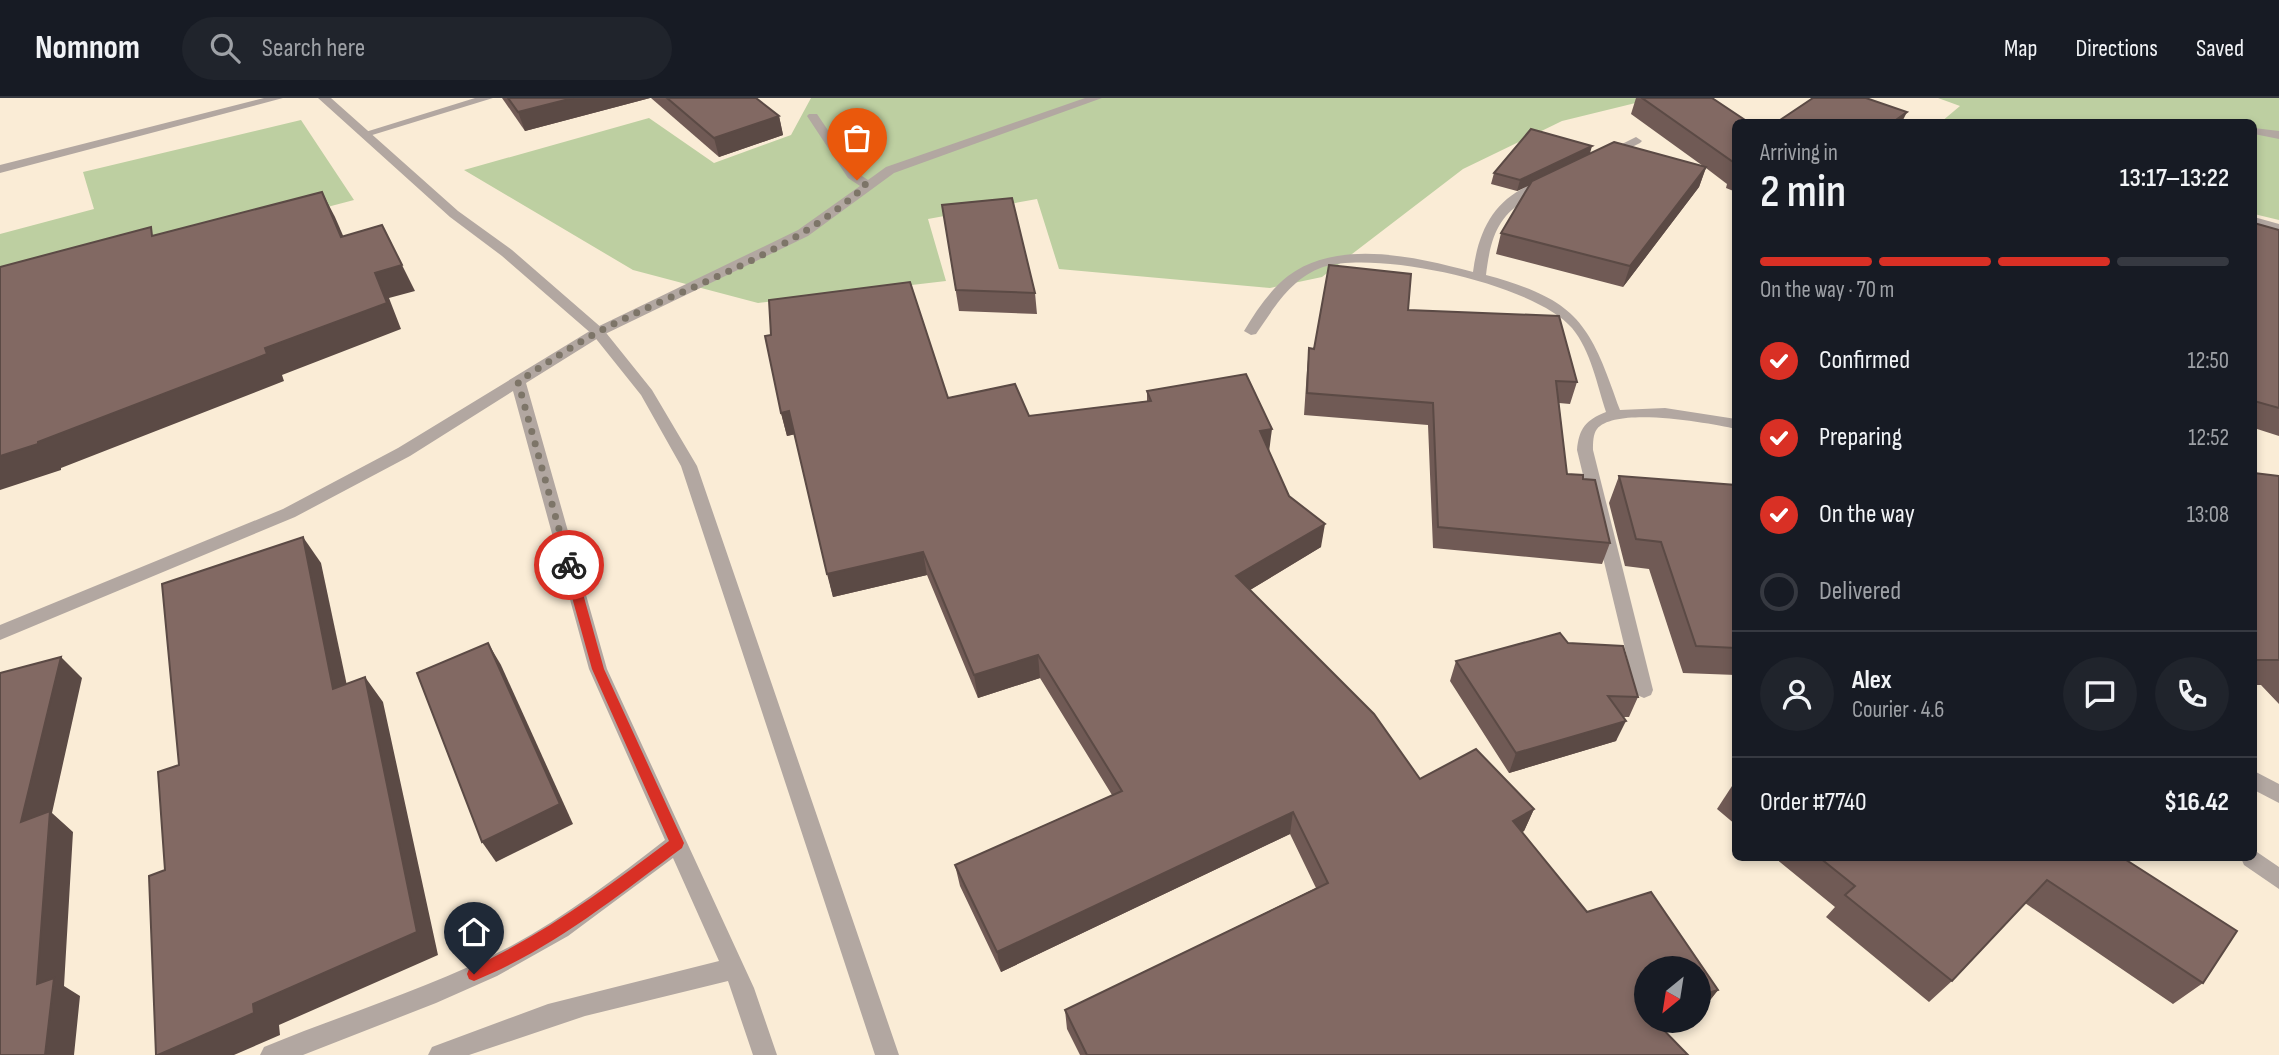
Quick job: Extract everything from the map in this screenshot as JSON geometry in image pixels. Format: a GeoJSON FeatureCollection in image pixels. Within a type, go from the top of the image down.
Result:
{"type":"FeatureCollection","features":[{"type":"Feature","properties":{"kind":"street"},"geometry":{"type":"LineString","coordinates":[[0,169],[277,98]]}},
{"type":"Feature","properties":{"kind":"street"},"geometry":{"type":"LineString","coordinates":[[324,98],[454,214],[507,253],[598,332],[647,393],[689,466],[887,1055]]}},
{"type":"Feature","properties":{"kind":"street"},"geometry":{"type":"LineString","coordinates":[[365,134],[487,98]]}},
{"type":"Feature","properties":{"kind":"street"},"geometry":{"type":"LineString","coordinates":[[0,634],[289,513],[404,452],[598,332],[782,244],[822,221],[866,185],[902,164],[1096,98]]}},
{"type":"Feature","properties":{"kind":"street"},"geometry":{"type":"LineString","coordinates":[[813,117],[852,175],[866,185]]}},
{"type":"Feature","properties":{"kind":"street"},"geometry":{"type":"LineString","coordinates":[[2257,131],[2279,135]]}},
{"type":"Feature","properties":{"kind":"street"},"geometry":{"type":"LineString","coordinates":[[1598,159],[1636,141]]}},
{"type":"Feature","properties":{"kind":"street"},"geometry":{"type":"LineString","coordinates":[[1479,278],[1482,251],[1493,219],[1508,203],[1561,176]]}},
{"type":"Feature","properties":{"kind":"street"},"geometry":{"type":"LineString","coordinates":[[2257,222],[2279,228]]}},
{"type":"Feature","properties":{"kind":"street"},"geometry":{"type":"LineString","coordinates":[[1251,331],[1274,294],[1293,278],[1329,262],[1349,257],[1380,259],[1479,278],[1546,302],[1577,325],[1596,362],[1615,416]]}},
{"type":"Feature","properties":{"kind":"street"},"geometry":{"type":"LineString","coordinates":[[518,382],[598,669],[746,996],[765,1055]]}},
{"type":"Feature","properties":{"kind":"street"},"geometry":{"type":"LineString","coordinates":[[1644,690],[1585,450],[1586,432],[1595,422],[1615,416],[1671,413],[1732,423]]}},
{"type":"Feature","properties":{"kind":"street"},"geometry":{"type":"LineString","coordinates":[[2257,782],[2279,794]]}},
{"type":"Feature","properties":{"kind":"street"},"geometry":{"type":"LineString","coordinates":[[272,1055],[452,984],[518,953],[570,922],[677,843]]}},
{"type":"Feature","properties":{"kind":"street"},"geometry":{"type":"LineString","coordinates":[[2255,861],[2279,878]]}},
{"type":"Feature","properties":{"kind":"street"},"geometry":{"type":"LineString","coordinates":[[440,1055],[572,1007],[734,969]]}},
{"type":"Feature","properties":{"kind":"green space"},"geometry":{"type":"Polygon","coordinates":[[[811,98],[1656,98],[1562,121],[1463,169],[1322,277],[1270,288],[1059,269],[1037,199],[928,219],[946,281],[758,303],[633,270],[464,170],[649,118],[714,163],[791,135],[811,98]]]}},
{"type":"Feature","properties":{"kind":"green space"},"geometry":{"type":"Polygon","coordinates":[[[1938,98],[2279,98],[2279,220],[2257,215],[2257,119],[1945,119],[1960,106],[1938,98]]]}},
{"type":"Feature","properties":{"kind":"green space"},"geometry":{"type":"Polygon","coordinates":[[[301,120],[354,200],[0,293],[0,234],[94,209],[83,172],[301,120]]]}},
{"type":"Feature","properties":{"kind":"building"},"geometry":{"type":"Polygon","coordinates":[[[508,98],[573,98],[518,112],[508,98]]]}},
{"type":"Feature","properties":{"kind":"building"},"geometry":{"type":"Polygon","coordinates":[[[667,98],[756,98],[779,116],[714,138],[667,98]]]}},
{"type":"Feature","properties":{"kind":"building"},"geometry":{"type":"Polygon","coordinates":[[[1642,98],[1712,98],[1744,119],[1732,119],[1732,161],[1642,98]]]}},
{"type":"Feature","properties":{"kind":"building"},"geometry":{"type":"Polygon","coordinates":[[[1813,98],[1866,98],[1907,112],[1897,119],[1782,119],[1813,98]]]}},
{"type":"Feature","properties":{"kind":"building"},"geometry":{"type":"Polygon","coordinates":[[[1531,129],[1592,146],[1520,180],[1494,173],[1531,129]]]}},
{"type":"Feature","properties":{"kind":"building"},"geometry":{"type":"Polygon","coordinates":[[[1614,142],[1706,167],[1630,266],[1501,233],[1532,181],[1614,142]]]}},
{"type":"Feature","properties":{"kind":"building"},"geometry":{"type":"Polygon","coordinates":[[[322,192],[341,237],[382,225],[402,265],[375,273],[387,303],[265,348],[267,354],[38,444],[0,456],[0,267],[151,227],[152,236],[322,192]]]}},
{"type":"Feature","properties":{"kind":"building"},"geometry":{"type":"Polygon","coordinates":[[[1012,198],[1035,293],[956,290],[942,205],[1012,198]]]}},
{"type":"Feature","properties":{"kind":"building"},"geometry":{"type":"Polygon","coordinates":[[[2257,224],[2279,230],[2279,408],[2257,402],[2257,224]]]}},
{"type":"Feature","properties":{"kind":"building"},"geometry":{"type":"Polygon","coordinates":[[[1329,265],[1411,274],[1408,310],[1559,316],[1577,382],[1556,381],[1567,474],[1583,475],[1583,479],[1595,480],[1610,543],[1438,527],[1433,403],[1307,393],[1309,348],[1314,349],[1329,265]]]}},
{"type":"Feature","properties":{"kind":"building"},"geometry":{"type":"Polygon","coordinates":[[[910,282],[948,398],[1015,384],[1029,416],[1151,401],[1147,391],[1246,374],[1272,429],[1260,431],[1289,496],[1325,524],[1236,576],[1374,714],[1420,779],[1476,749],[1534,809],[1513,821],[1587,912],[1651,892],[1695,956],[1634,956],[1634,1033],[1667,1033],[1688,1055],[1087,1055],[1065,1010],[1328,883],[1293,812],[997,952],[955,865],[1122,791],[1038,655],[974,675],[923,552],[827,574],[789,411],[781,413],[765,336],[771,335],[769,300],[910,282]]]}},
{"type":"Feature","properties":{"kind":"building"},"geometry":{"type":"Polygon","coordinates":[[[2257,473],[2279,476],[2279,660],[2257,660],[2257,473]]]}},
{"type":"Feature","properties":{"kind":"building"},"geometry":{"type":"Polygon","coordinates":[[[1619,476],[1732,485],[1732,648],[1696,646],[1661,542],[1636,539],[1619,476]]]}},
{"type":"Feature","properties":{"kind":"building"},"geometry":{"type":"Polygon","coordinates":[[[303,537],[333,689],[365,677],[417,932],[253,1004],[254,1013],[156,1055],[149,876],[165,870],[158,772],[179,765],[162,584],[303,537]]]}},
{"type":"Feature","properties":{"kind":"building"},"geometry":{"type":"Polygon","coordinates":[[[1560,633],[1568,643],[1623,646],[1638,697],[1608,696],[1626,721],[1516,753],[1456,661],[1560,633]]]}},
{"type":"Feature","properties":{"kind":"building"},"geometry":{"type":"Polygon","coordinates":[[[488,643],[560,804],[482,842],[417,673],[488,643]]]}},
{"type":"Feature","properties":{"kind":"building"},"geometry":{"type":"Polygon","coordinates":[[[61,657],[21,822],[50,811],[37,984],[54,978],[45,1055],[0,1055],[0,673],[61,657]]]}},
{"type":"Feature","properties":{"kind":"building"},"geometry":{"type":"Polygon","coordinates":[[[1824,861],[2128,861],[2237,931],[2203,983],[2047,880],[1952,981],[1845,895],[1855,886],[1824,861]]]}},
{"type":"Feature","properties":{"kind":"building"},"geometry":{"type":"Polygon","coordinates":[[[1712,981],[1718,990],[1712,992],[1712,981]]]}},
{"type":"Feature","properties":{"kind":"way so far"},"geometry":{"type":"LineString","coordinates":[[569,565],[518,382],[598,332],[803,233],[866,185],[857,180]]}},
{"type":"Feature","properties":{"kind":"route"},"geometry":{"type":"LineString","coordinates":[[474,974],[518,953],[570,922],[627,883],[677,843],[598,669],[569,565]]}}]}
